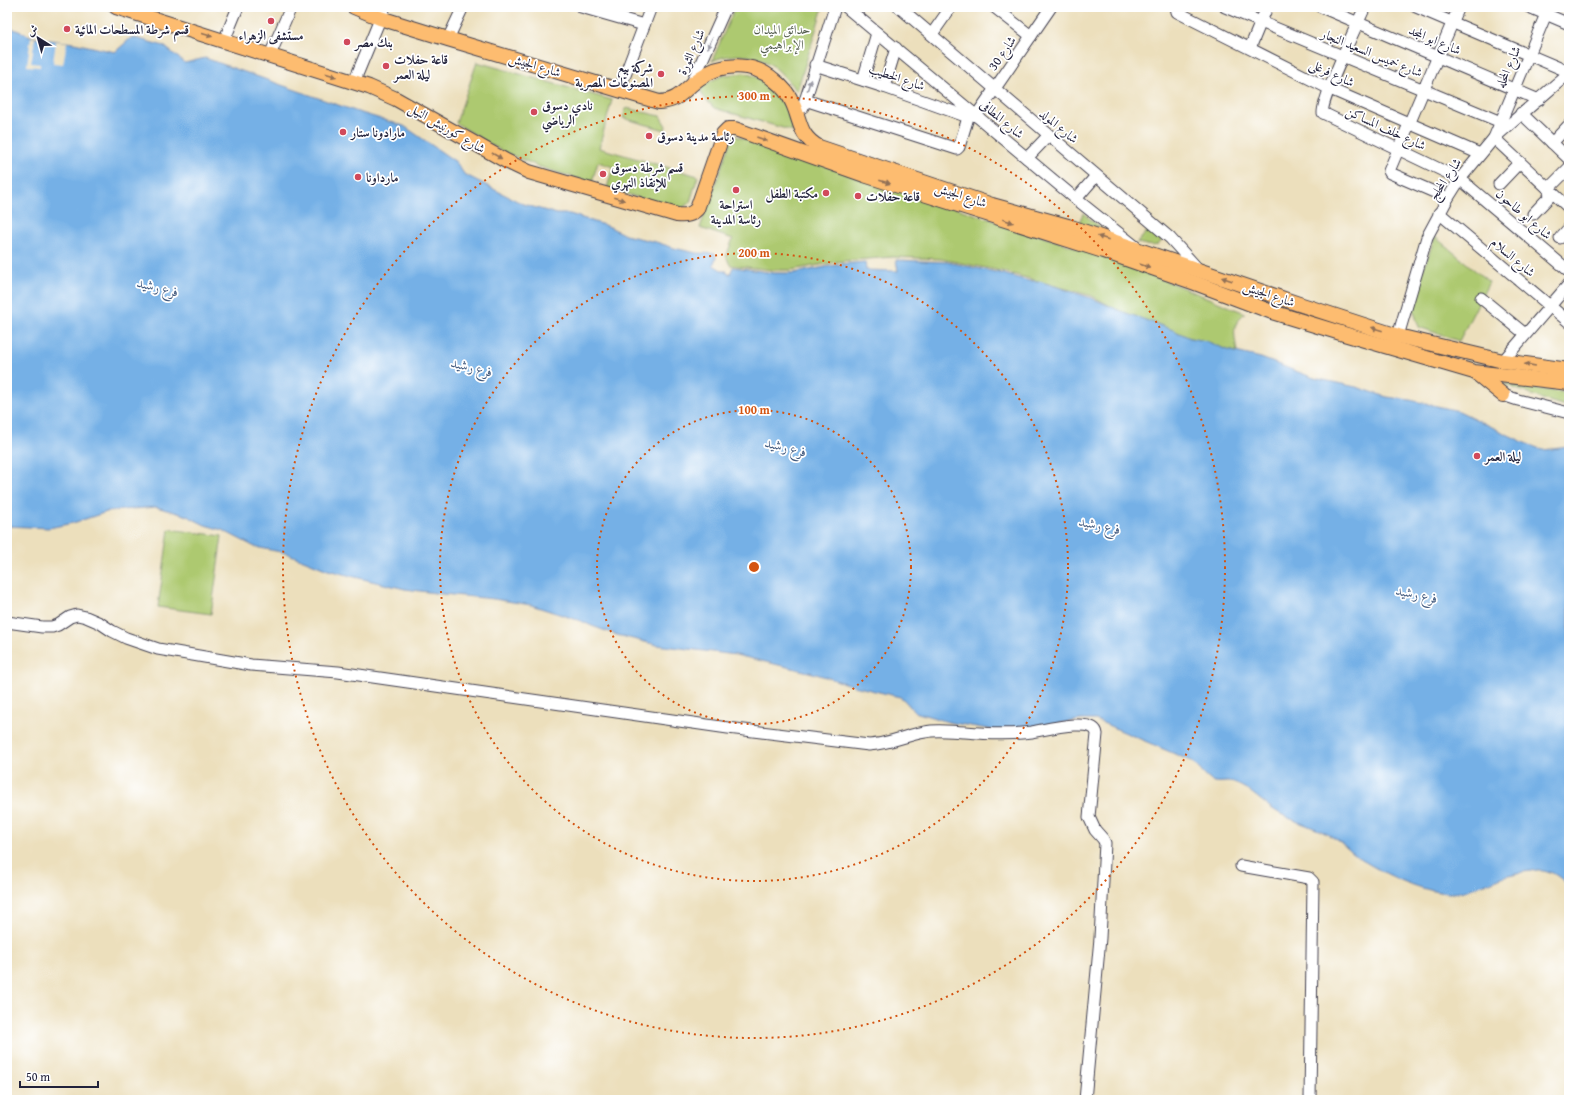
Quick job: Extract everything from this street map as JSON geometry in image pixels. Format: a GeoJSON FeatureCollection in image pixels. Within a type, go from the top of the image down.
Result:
{"type":"FeatureCollection","features":[{"type":"Feature","properties":{"kind":"main road","name":"شارع كورنيش النيل"},"geometry":{"type":"LineString","coordinates":[[116,7],[134,9],[224,41],[354,82],[396,99],[506,161],[530,172],[677,215],[685,216],[692,214],[697,209],[725,131]]}},
{"type":"Feature","properties":{"kind":"main road","name":"شارع الجيش"},"geometry":{"type":"LineString","coordinates":[[354,7],[383,12],[448,39],[652,101],[666,102],[677,98],[704,75],[719,68],[741,66],[752,68],[772,78],[781,85],[793,104],[804,135],[808,140],[819,147],[992,205],[1068,226],[1398,336],[1503,361],[1569,370]]}},
{"type":"Feature","properties":{"kind":"main road","name":"شارع الجيش"},"geometry":{"type":"LineString","coordinates":[[725,131],[728,129],[735,129],[864,175],[1195,282],[1272,312],[1474,372],[1569,384]]}},
{"type":"Feature","properties":{"kind":"main road"},"geometry":{"type":"LineString","coordinates":[[1474,372],[1503,395]]}},
{"type":"Feature","properties":{"kind":"street"},"geometry":{"type":"LineString","coordinates":[[224,41],[238,7]]}},
{"type":"Feature","properties":{"kind":"street"},"geometry":{"type":"LineString","coordinates":[[270,55],[291,7]]}},
{"type":"Feature","properties":{"kind":"street"},"geometry":{"type":"LineString","coordinates":[[448,39],[463,7]]}},
{"type":"Feature","properties":{"kind":"street"},"geometry":{"type":"LineString","coordinates":[[619,91],[651,7]]}},
{"type":"Feature","properties":{"kind":"street","name":"شارع الثورة"},"geometry":{"type":"LineString","coordinates":[[691,86],[726,7]]}},
{"type":"Feature","properties":{"kind":"street"},"geometry":{"type":"LineString","coordinates":[[799,123],[815,65],[835,7]]}},
{"type":"Feature","properties":{"kind":"street","name":"شارع المطافى"},"geometry":{"type":"LineString","coordinates":[[846,7],[972,114],[1140,250]]}},
{"type":"Feature","properties":{"kind":"street","name":"شارع المولد"},"geometry":{"type":"LineString","coordinates":[[899,7],[1170,238],[1198,269]]}},
{"type":"Feature","properties":{"kind":"street"},"geometry":{"type":"LineString","coordinates":[[932,34],[951,7]]}},
{"type":"Feature","properties":{"kind":"street"},"geometry":{"type":"LineString","coordinates":[[994,7],[1031,36]]}},
{"type":"Feature","properties":{"kind":"street","name":"شارع 30"},"geometry":{"type":"LineString","coordinates":[[805,100],[957,149],[972,114],[995,89],[1051,7]]}},
{"type":"Feature","properties":{"kind":"street","name":"شارع خميس السعيد النجار"},"geometry":{"type":"LineString","coordinates":[[1225,7],[1505,123]]}},
{"type":"Feature","properties":{"kind":"street"},"geometry":{"type":"LineString","coordinates":[[1250,48],[1267,7]]}},
{"type":"Feature","properties":{"kind":"street","name":"شارع ابو المجد"},"geometry":{"type":"LineString","coordinates":[[1321,7],[1539,100]]}},
{"type":"Feature","properties":{"kind":"street","name":"شارع خلف المساكن"},"geometry":{"type":"LineString","coordinates":[[1365,7],[1322,108],[1325,114],[1460,179]]}},
{"type":"Feature","properties":{"kind":"street"},"geometry":{"type":"LineString","coordinates":[[1416,7],[1529,55],[1569,74]]}},
{"type":"Feature","properties":{"kind":"street"},"geometry":{"type":"LineString","coordinates":[[1448,198],[1389,173],[1389,170],[1459,7]]}},
{"type":"Feature","properties":{"kind":"street"},"geometry":{"type":"LineString","coordinates":[[1529,7],[1547,11],[1569,24]]}},
{"type":"Feature","properties":{"kind":"street"},"geometry":{"type":"LineString","coordinates":[[585,8],[644,25]]}},
{"type":"Feature","properties":{"kind":"street","name":"شارع فرغلى"},"geometry":{"type":"LineString","coordinates":[[1176,9],[1330,89],[1480,154]]}},
{"type":"Feature","properties":{"kind":"street","name":"شارع المحله"},"geometry":{"type":"LineString","coordinates":[[1505,123],[1514,89],[1547,11]]}},
{"type":"Feature","properties":{"kind":"street"},"geometry":{"type":"LineString","coordinates":[[354,82],[383,12]]}},
{"type":"Feature","properties":{"kind":"street"},"geometry":{"type":"LineString","coordinates":[[863,80],[877,33]]}},
{"type":"Feature","properties":{"kind":"street"},"geometry":{"type":"LineString","coordinates":[[884,87],[896,48]]}},
{"type":"Feature","properties":{"kind":"street","name":"شارع الخطيب"},"geometry":{"type":"LineString","coordinates":[[815,65],[972,114]]}},
{"type":"Feature","properties":{"kind":"street","name":"شارع المحلج"},"geometry":{"type":"LineString","coordinates":[[1398,336],[1427,237],[1460,179],[1505,123],[1522,113],[1539,100],[1569,74]]}},
{"type":"Feature","properties":{"kind":"street"},"geometry":{"type":"LineString","coordinates":[[1522,113],[1569,159]]}},
{"type":"Feature","properties":{"kind":"street"},"geometry":{"type":"LineString","coordinates":[[1552,143],[1569,124]]}},
{"type":"Feature","properties":{"kind":"street"},"geometry":{"type":"LineString","coordinates":[[1027,158],[1049,136]]}},
{"type":"Feature","properties":{"kind":"street"},"geometry":{"type":"LineString","coordinates":[[1494,138],[1569,208]]}},
{"type":"Feature","properties":{"kind":"street"},"geometry":{"type":"LineString","coordinates":[[1499,184],[1520,162]]}},
{"type":"Feature","properties":{"kind":"street"},"geometry":{"type":"LineString","coordinates":[[1533,214],[1569,168]]}},
{"type":"Feature","properties":{"kind":"street"},"geometry":{"type":"LineString","coordinates":[[1076,199],[1096,176]]}},
{"type":"Feature","properties":{"kind":"street","name":"شارع ابو طاحون"},"geometry":{"type":"LineString","coordinates":[[1460,179],[1569,272]]}},
{"type":"Feature","properties":{"kind":"street","name":"شارع السلام"},"geometry":{"type":"LineString","coordinates":[[1439,214],[1569,322]]}},
{"type":"Feature","properties":{"kind":"street"},"geometry":{"type":"LineString","coordinates":[[1560,238],[1569,228]]}},
{"type":"Feature","properties":{"kind":"street"},"geometry":{"type":"LineString","coordinates":[[1503,361],[1569,284]]}},
{"type":"Feature","properties":{"kind":"street"},"geometry":{"type":"LineString","coordinates":[[1481,298],[1525,334]]}},
{"type":"Feature","properties":{"kind":"street"},"geometry":{"type":"LineString","coordinates":[[1503,395],[1569,413]]}},
{"type":"Feature","properties":{"kind":"street"},"geometry":{"type":"LineString","coordinates":[[7,623],[52,627],[58,626],[70,617],[77,615],[100,623],[126,638],[158,649],[251,665],[338,672],[728,728],[869,745],[940,730],[992,734],[1033,732],[1060,726],[1094,728],[1097,731],[1097,737],[1089,817],[1094,830],[1103,839],[1105,844],[1100,938],[1085,1100]]}},
{"type":"Feature","properties":{"kind":"street"},"geometry":{"type":"LineString","coordinates":[[1241,866],[1309,878],[1313,882],[1310,1100]]}},
{"type":"Feature","properties":{"kind":"green space","name":"حدائق الميدان الإبراهيمي"},"geometry":{"type":"Polygon","coordinates":[[[735,7],[823,7],[797,91],[781,73],[763,60],[741,55],[719,58],[712,61],[735,7]]]}},
{"type":"Feature","properties":{"kind":"green space","name":"نادي دسوق الرياضي"},"geometry":{"type":"Polygon","coordinates":[[[477,62],[612,100],[599,148],[698,176],[690,202],[680,210],[607,188],[613,167],[598,162],[592,182],[540,167],[500,150],[456,123],[477,62]]]}},
{"type":"Feature","properties":{"kind":"green space"},"geometry":{"type":"Polygon","coordinates":[[[744,73],[763,81],[778,94],[787,111],[793,131],[714,108],[703,96],[701,91],[702,87],[710,81],[725,75],[744,73]]]}},
{"type":"Feature","properties":{"kind":"green space"},"geometry":{"type":"Polygon","coordinates":[[[626,108],[660,116],[666,126],[665,130],[623,118],[626,108]]]}},
{"type":"Feature","properties":{"kind":"green space"},"geometry":{"type":"Polygon","coordinates":[[[733,135],[1117,261],[1245,313],[1235,326],[1237,352],[1227,350],[1206,341],[1190,338],[1173,330],[1118,310],[1092,296],[1001,271],[941,259],[893,257],[842,261],[791,270],[772,270],[730,265],[726,256],[733,239],[700,228],[733,135]]]}},
{"type":"Feature","properties":{"kind":"green space"},"geometry":{"type":"Polygon","coordinates":[[[1083,213],[1102,229],[1079,223],[1083,213]]]}},
{"type":"Feature","properties":{"kind":"green space"},"geometry":{"type":"Polygon","coordinates":[[[1149,229],[1160,238],[1161,242],[1153,246],[1137,243],[1149,229]]]}},
{"type":"Feature","properties":{"kind":"green space"},"geometry":{"type":"Polygon","coordinates":[[[1435,237],[1489,282],[1459,341],[1419,327],[1411,303],[1435,237]]]}},
{"type":"Feature","properties":{"kind":"green space"},"geometry":{"type":"Polygon","coordinates":[[[1494,380],[1528,388],[1569,393],[1569,407],[1542,399],[1494,380]]]}},
{"type":"Feature","properties":{"kind":"green space"},"geometry":{"type":"Polygon","coordinates":[[[169,529],[222,536],[211,614],[158,607],[169,529]]]}},
{"type":"Feature","properties":{"kind":"water","name":"فرع رشيد"},"geometry":{"type":"Polygon","coordinates":[[[7,26],[35,38],[74,43],[115,52],[132,37],[164,46],[185,63],[205,58],[358,112],[404,126],[456,162],[464,174],[523,204],[557,214],[570,214],[610,227],[625,235],[674,248],[696,253],[715,254],[716,258],[713,265],[723,271],[727,271],[725,272],[730,274],[733,267],[774,273],[794,273],[841,264],[865,262],[866,270],[898,271],[896,260],[947,262],[996,272],[1029,281],[1039,281],[1094,299],[1190,338],[1206,341],[1227,350],[1261,358],[1314,378],[1356,387],[1387,397],[1410,400],[1459,411],[1525,443],[1543,450],[1569,447],[1569,886],[1553,873],[1545,870],[1509,875],[1475,888],[1454,893],[1436,891],[1411,884],[1386,874],[1364,861],[1340,842],[1327,834],[1292,820],[1279,813],[1240,786],[1231,782],[1210,780],[1191,761],[1096,720],[1081,720],[1005,732],[948,722],[915,712],[900,697],[854,686],[813,673],[736,655],[657,645],[617,635],[581,621],[531,605],[494,599],[405,589],[328,570],[286,553],[255,547],[222,530],[205,525],[185,515],[156,507],[110,511],[73,523],[49,528],[7,526],[7,26]]]}},
{"type":"Feature","properties":{"kind":"pier"},"geometry":{"type":"Polygon","coordinates":[[[31,37],[35,38],[31,63],[40,64],[40,67],[27,66],[31,37]]]}},
{"type":"Feature","properties":{"kind":"pier"},"geometry":{"type":"Polygon","coordinates":[[[56,41],[67,42],[63,64],[53,63],[56,41]]]}},
{"type":"Feature","properties":{"kind":"place","name":"مستشفى الزهراء"},"geometry":{"type":"Point","coordinates":[271,21]}},
{"type":"Feature","properties":{"kind":"place","name":"قسم شرطة المسطحات المائية"},"geometry":{"type":"Point","coordinates":[67,29]}},
{"type":"Feature","properties":{"kind":"place","name":"بنك مصر"},"geometry":{"type":"Point","coordinates":[347,42]}},
{"type":"Feature","properties":{"kind":"place","name":"قاعة حفلات ليلة العمر"},"geometry":{"type":"Point","coordinates":[386,66]}},
{"type":"Feature","properties":{"kind":"place","name":"شركة بيع المصنوعات المصرية"},"geometry":{"type":"Point","coordinates":[661,74]}},
{"type":"Feature","properties":{"kind":"place","name":"نادي دسوق الرياضي"},"geometry":{"type":"Point","coordinates":[534,112]}},
{"type":"Feature","properties":{"kind":"place","name":"مارادونا ستار"},"geometry":{"type":"Point","coordinates":[343,132]}},
{"type":"Feature","properties":{"kind":"place","name":"رئاسة مدينة دسوق"},"geometry":{"type":"Point","coordinates":[649,136]}},
{"type":"Feature","properties":{"kind":"place","name":"قسم شرطة دسوق للإنقاذ النهري"},"geometry":{"type":"Point","coordinates":[603,174]}},
{"type":"Feature","properties":{"kind":"place","name":"مارداونا"},"geometry":{"type":"Point","coordinates":[358,177]}},
{"type":"Feature","properties":{"kind":"place","name":"استراحة رئاسة المدينة"},"geometry":{"type":"Point","coordinates":[736,190]}},
{"type":"Feature","properties":{"kind":"place","name":"مكتبة الطفل"},"geometry":{"type":"Point","coordinates":[826,193]}},
{"type":"Feature","properties":{"kind":"place","name":"قاعة حفلات"},"geometry":{"type":"Point","coordinates":[858,196]}},
{"type":"Feature","properties":{"kind":"place","name":"ليلة العمر"},"geometry":{"type":"Point","coordinates":[1477,456]}}]}
